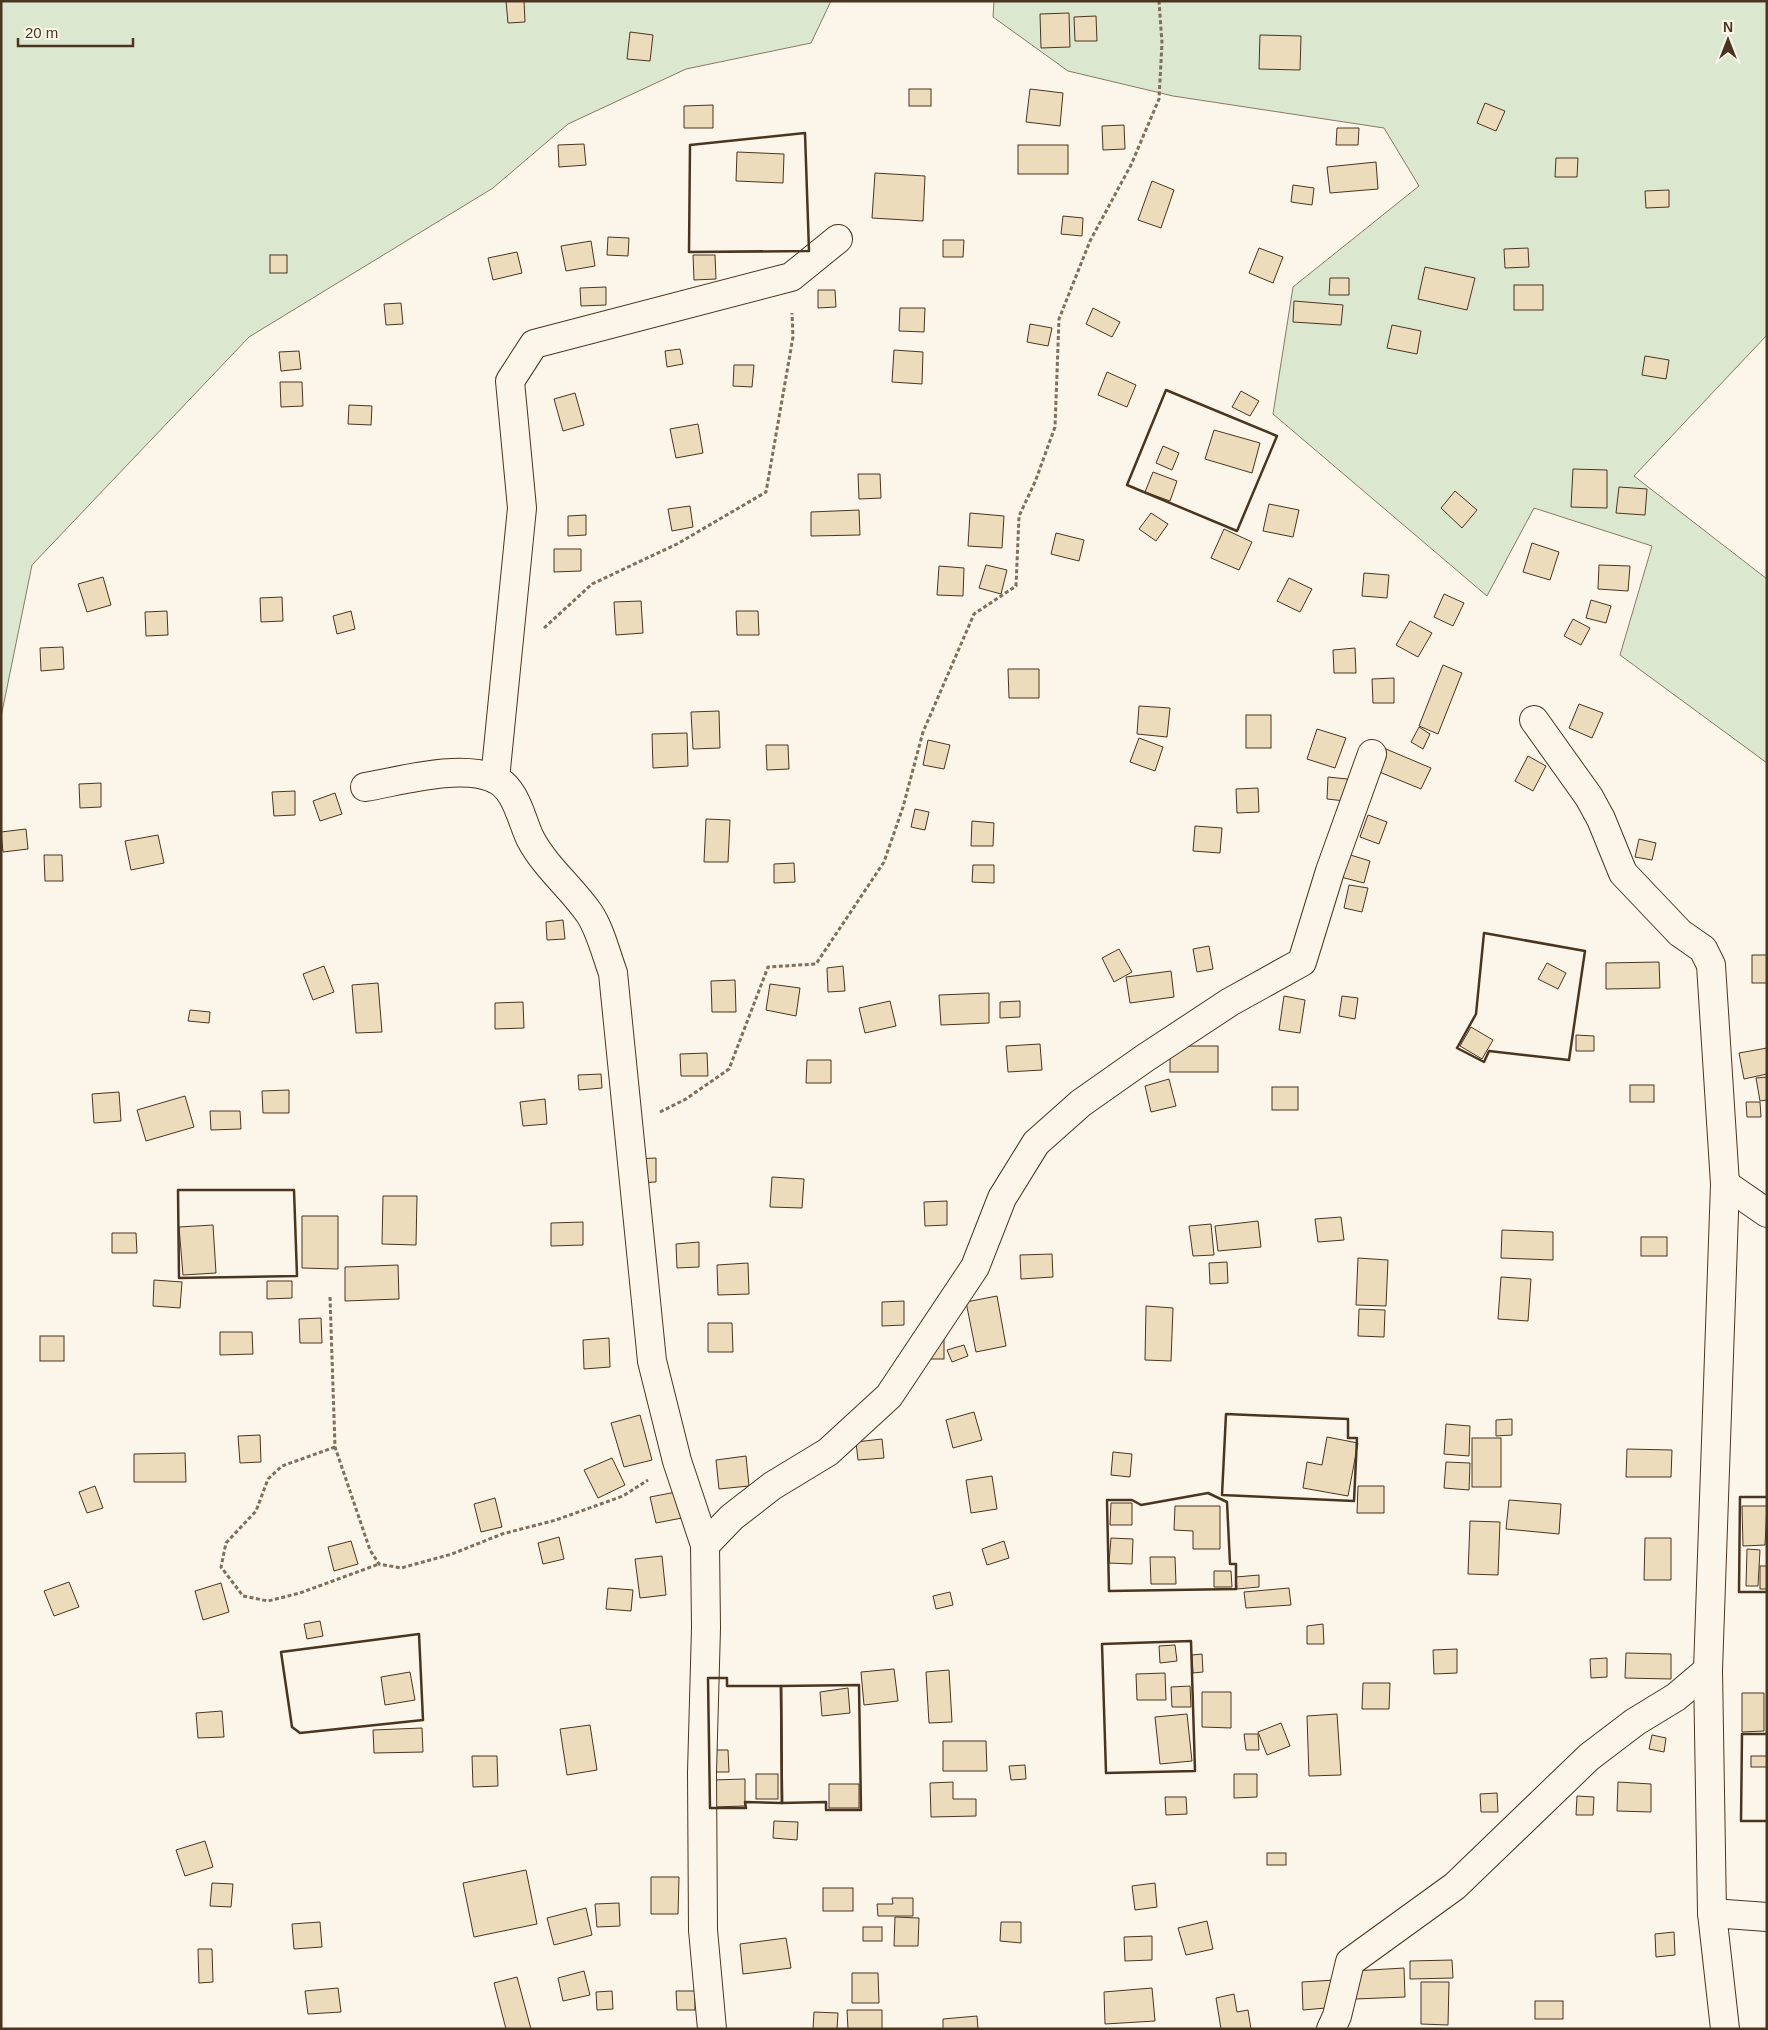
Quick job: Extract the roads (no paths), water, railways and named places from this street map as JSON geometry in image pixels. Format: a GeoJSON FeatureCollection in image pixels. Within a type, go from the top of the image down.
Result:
{"type":"FeatureCollection","features":[{"type":"Feature","properties":{"kind":"street"},"geometry":{"type":"LineString","coordinates":[[495,779],[522,508],[510,381],[534,344],[792,277],[838,239]]}},
{"type":"Feature","properties":{"kind":"street"},"geometry":{"type":"LineString","coordinates":[[1534,720],[1589,797],[1601,819],[1623,873],[1680,932],[1703,948],[1711,965],[1725,1184],[1708,1670],[1712,1913],[1725,2029]]}},
{"type":"Feature","properties":{"kind":"street"},"geometry":{"type":"LineString","coordinates":[[705,1545],[732,1517],[772,1486],[828,1452],[890,1396],[975,1267],[1002,1198],[1036,1143],[1081,1103],[1145,1058],[1230,1002],[1302,962],[1330,871],[1372,754]]}},
{"type":"Feature","properties":{"kind":"street"},"geometry":{"type":"LineString","coordinates":[[365,787],[472,772],[495,779],[508,790],[531,839],[550,869],[590,914],[613,973],[652,1361],[677,1461],[705,1545],[706,1628],[702,1772],[703,1930],[712,2029]]}},
{"type":"Feature","properties":{"kind":"street"},"geometry":{"type":"LineString","coordinates":[[1725,1184],[1767,1213]]}},
{"type":"Feature","properties":{"kind":"street"},"geometry":{"type":"LineString","coordinates":[[1331,2029],[1337,2016],[1350,1962],[1455,1886],[1589,1757],[1635,1722],[1676,1697],[1708,1670]]}},
{"type":"Feature","properties":{"kind":"street"},"geometry":{"type":"LineString","coordinates":[[1712,1913],[1767,1918]]}}]}
